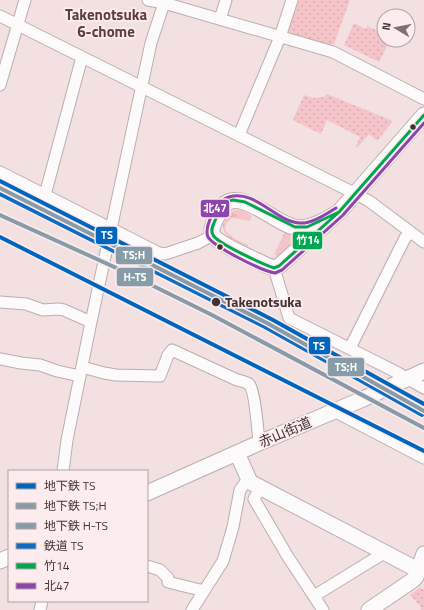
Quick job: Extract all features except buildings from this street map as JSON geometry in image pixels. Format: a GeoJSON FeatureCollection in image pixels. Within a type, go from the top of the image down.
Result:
{"type":"FeatureCollection","features":[{"type":"Feature","properties":{"kind":"street"},"geometry":{"type":"LineString","coordinates":[[0,85],[25,0]]}},
{"type":"Feature","properties":{"kind":"street"},"geometry":{"type":"LineString","coordinates":[[148,0],[164,2],[333,52],[380,78],[424,99]]}},
{"type":"Feature","properties":{"kind":"street"},"geometry":{"type":"LineString","coordinates":[[220,19],[226,0]]}},
{"type":"Feature","properties":{"kind":"street"},"geometry":{"type":"LineString","coordinates":[[239,135],[280,37],[292,0]]}},
{"type":"Feature","properties":{"kind":"street"},"geometry":{"type":"LineString","coordinates":[[63,470],[67,440],[110,228],[151,43],[164,2]]}},
{"type":"Feature","properties":{"kind":"street"},"geometry":{"type":"LineString","coordinates":[[0,16],[356,194],[369,201],[424,242]]}},
{"type":"Feature","properties":{"kind":"street"},"geometry":{"type":"LineString","coordinates":[[45,194],[82,57]]}},
{"type":"Feature","properties":{"kind":"street"},"geometry":{"type":"LineString","coordinates":[[274,268],[297,251],[339,212],[424,114]]}},
{"type":"Feature","properties":{"kind":"street"},"geometry":{"type":"LineString","coordinates":[[0,172],[159,253],[164,254],[198,243],[213,235]]}},
{"type":"Feature","properties":{"kind":"street"},"geometry":{"type":"LineString","coordinates":[[339,212],[312,226],[295,227],[245,202],[233,200],[227,201],[221,208],[212,229],[213,235],[222,242],[274,268],[289,318],[408,378],[424,388]]}},
{"type":"Feature","properties":{"kind":"street"},"geometry":{"type":"LineString","coordinates":[[295,227],[297,251]]}},
{"type":"Feature","properties":{"kind":"street"},"geometry":{"type":"LineString","coordinates":[[350,348],[405,238],[410,232]]}},
{"type":"Feature","properties":{"kind":"street"},"geometry":{"type":"LineString","coordinates":[[0,302],[26,304],[43,310],[64,310],[91,322]]}},
{"type":"Feature","properties":{"kind":"street"},"geometry":{"type":"LineString","coordinates":[[0,359],[40,365],[56,371],[81,371],[116,375],[160,376],[168,355],[172,350],[237,380],[248,383],[252,388],[259,443]]}},
{"type":"Feature","properties":{"kind":"street","name":"赤山街道"},"geometry":{"type":"LineString","coordinates":[[148,493],[424,371]]}},
{"type":"Feature","properties":{"kind":"street"},"geometry":{"type":"LineString","coordinates":[[334,411],[424,458]]}},
{"type":"Feature","properties":{"kind":"street"},"geometry":{"type":"LineString","coordinates":[[237,453],[254,483],[254,499],[288,557],[323,610]]}},
{"type":"Feature","properties":{"kind":"street"},"geometry":{"type":"LineString","coordinates":[[254,483],[420,574]]}},
{"type":"Feature","properties":{"kind":"street"},"geometry":{"type":"LineString","coordinates":[[192,610],[223,561],[233,527],[240,490],[254,483]]}},
{"type":"Feature","properties":{"kind":"street"},"geometry":{"type":"LineString","coordinates":[[314,596],[384,553]]}},
{"type":"Feature","properties":{"kind":"street"},"geometry":{"type":"LineString","coordinates":[[369,610],[420,574],[424,554]]}},
{"type":"Feature","properties":{"kind":"street"},"geometry":{"type":"LineString","coordinates":[[148,566],[160,570],[168,578],[168,582],[204,591]]}},
{"type":"Feature","properties":{"kind":"green space"},"geometry":{"type":"Polygon","coordinates":[[[299,0],[350,0],[334,44],[328,45],[288,32],[299,0]]]}},
{"type":"Feature","properties":{"kind":"green space"},"geometry":{"type":"Polygon","coordinates":[[[354,23],[366,29],[367,26],[376,30],[376,48],[386,48],[379,62],[344,45],[354,23]]]}},
{"type":"Feature","properties":{"kind":"green space"},"geometry":{"type":"Polygon","coordinates":[[[327,94],[393,121],[377,141],[369,134],[357,148],[356,146],[360,137],[327,120],[321,134],[293,120],[304,95],[313,98],[324,97],[327,94]]]}},
{"type":"Feature","properties":{"kind":"green space"},"geometry":{"type":"Polygon","coordinates":[[[234,210],[242,210],[252,216],[250,221],[233,218],[227,222],[225,227],[226,230],[233,237],[248,246],[230,238],[224,231],[223,223],[227,216],[234,210]]]}},
{"type":"Feature","properties":{"kind":"green space"},"geometry":{"type":"Polygon","coordinates":[[[285,232],[291,236],[290,247],[277,256],[274,254],[285,232]]]}},
{"type":"Feature","properties":{"kind":"green space"},"geometry":{"type":"Polygon","coordinates":[[[419,588],[424,589],[424,610],[420,610],[422,608],[410,595],[419,588]]]}},
{"type":"Feature","properties":{"kind":"metro line","name":"TS"},"geometry":{"type":"LineString","coordinates":[[0,181],[273,320],[424,404]]}},
{"type":"Feature","properties":{"kind":"metro line","name":"TS;H"},"geometry":{"type":"LineString","coordinates":[[0,188],[267,323],[424,411]]}},
{"type":"Feature","properties":{"kind":"metro line","name":"H-TS"},"geometry":{"type":"LineString","coordinates":[[0,215],[123,271],[212,315],[424,428]]}},
{"type":"Feature","properties":{"kind":"metro line","name":"TS"},"geometry":{"type":"LineString","coordinates":[[0,237],[424,451]]}},
{"type":"Feature","properties":{"kind":"rail line","name":"TS"},"geometry":{"type":"LineString","coordinates":[[0,194],[265,327],[422,415]]}},
{"type":"Feature","properties":{"kind":"transit line","name":"竹14"},"geometry":{"type":"LineString","coordinates":[[339,212],[424,115]]}},
{"type":"Feature","properties":{"kind":"transit line","name":"北47"},"geometry":{"type":"LineString","coordinates":[[343,215],[424,123]]}},
{"type":"Feature","properties":{"kind":"transit line","name":"北47"},"geometry":{"type":"LineString","coordinates":[[336,208],[314,220],[299,223],[282,217],[248,197],[229,197],[218,204],[213,212],[208,225],[207,234],[208,237],[219,247],[260,268],[275,273],[282,270],[342,216]]}},
{"type":"Feature","properties":{"kind":"transit line","name":"竹14"},"geometry":{"type":"LineString","coordinates":[[233,200],[245,202],[295,227],[307,227],[339,212],[279,266],[274,268],[232,248],[213,235],[212,227],[218,214],[225,203],[233,200]]}},
{"type":"Feature","properties":{"kind":"place","name":"Takenotsuka"},"geometry":{"type":"Point","coordinates":[216,302]}},
{"type":"Feature","properties":{"kind":"district","name":"Takenotsuka 6-chome"},"geometry":{"type":"Point","coordinates":[106,24]}}]}
